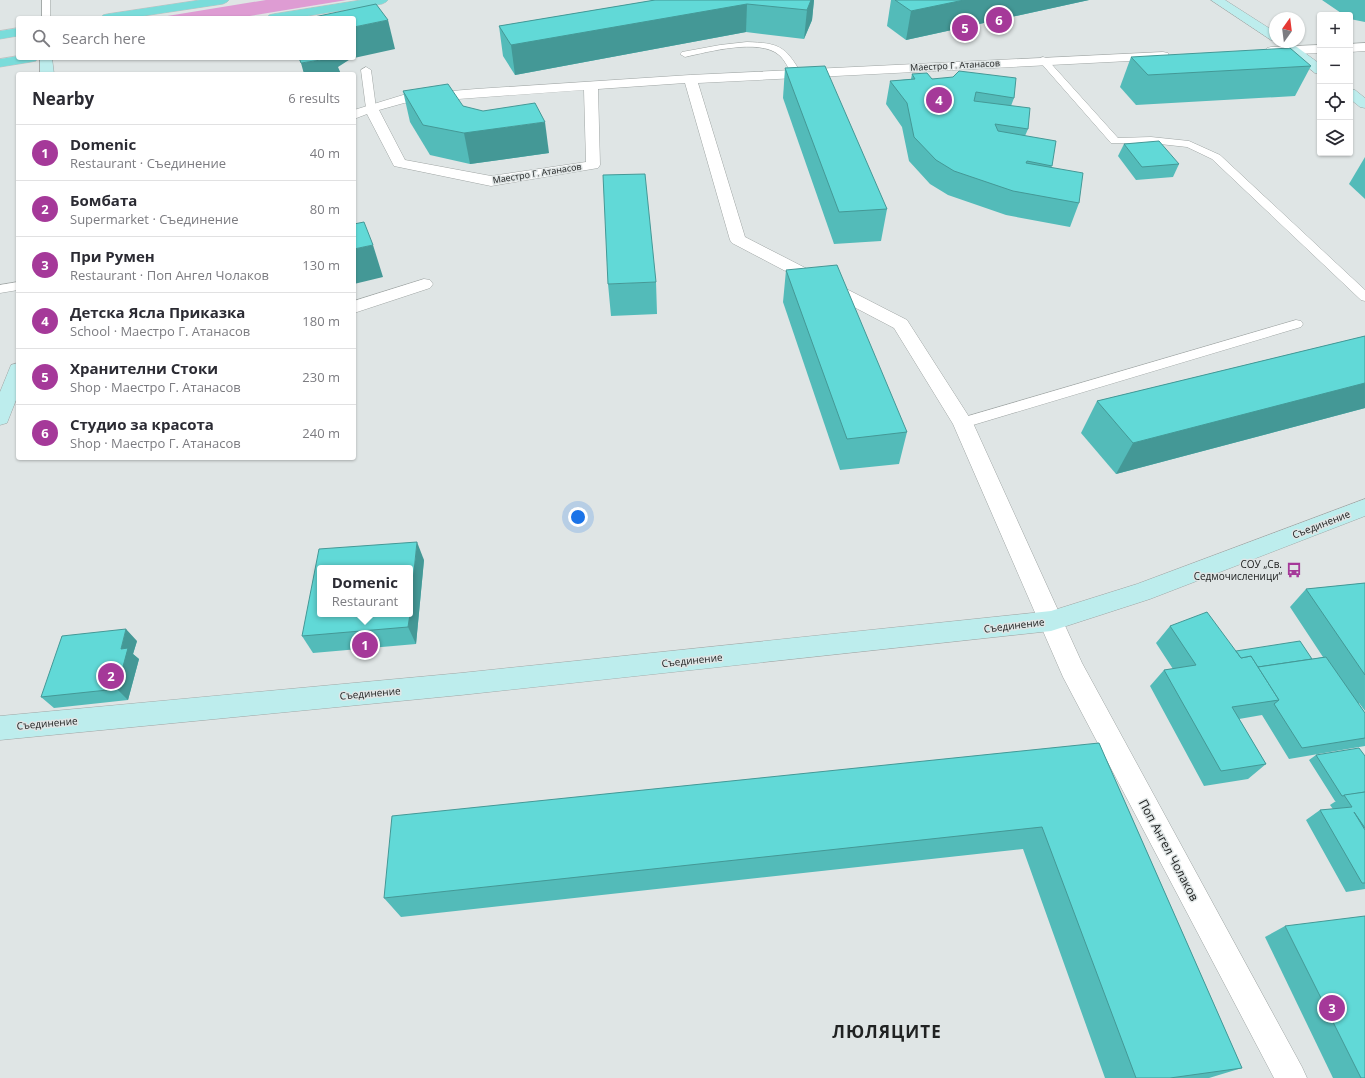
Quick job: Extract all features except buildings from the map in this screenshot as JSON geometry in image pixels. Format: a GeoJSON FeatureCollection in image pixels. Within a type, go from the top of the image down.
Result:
{"type":"FeatureCollection","features":[{"type":"Feature","properties":{"kind":"main road"},"geometry":{"type":"LineString","coordinates":[[120,16],[222,0]]}},
{"type":"Feature","properties":{"kind":"main road"},"geometry":{"type":"LineString","coordinates":[[285,16],[382,0]]}},
{"type":"Feature","properties":{"kind":"main road"},"geometry":{"type":"LineString","coordinates":[[0,35],[16,32]]}},
{"type":"Feature","properties":{"kind":"main road"},"geometry":{"type":"LineString","coordinates":[[0,63],[19,60]]}},
{"type":"Feature","properties":{"kind":"street"},"geometry":{"type":"LineString","coordinates":[[1217,0],[1269,32]]}},
{"type":"Feature","properties":{"kind":"street"},"geometry":{"type":"LineString","coordinates":[[1246,5],[1269,31]]}},
{"type":"Feature","properties":{"kind":"street"},"geometry":{"type":"LineString","coordinates":[[1353,48],[1365,47]]}},
{"type":"Feature","properties":{"kind":"street"},"geometry":{"type":"LineString","coordinates":[[1291,48],[1317,68]]}},
{"type":"Feature","properties":{"kind":"street"},"geometry":{"type":"LineString","coordinates":[[1258,52],[1317,49]]}},
{"type":"Feature","properties":{"kind":"street","name":"Маестро Г. Атанасов"},"geometry":{"type":"LineString","coordinates":[[591,86],[593,165],[491,181],[399,163],[371,108],[402,99],[690,79],[1043,60],[1174,55]]}},
{"type":"Feature","properties":{"kind":"street"},"geometry":{"type":"LineString","coordinates":[[46,60],[47,72]]}},
{"type":"Feature","properties":{"kind":"street","name":"Поп Ангел Чолаков"},"geometry":{"type":"LineString","coordinates":[[690,79],[738,240],[901,324],[963,423],[1072,669],[1292,1078]]}},
{"type":"Feature","properties":{"kind":"street"},"geometry":{"type":"LineString","coordinates":[[1353,95],[1365,104]]}},
{"type":"Feature","properties":{"kind":"street"},"geometry":{"type":"LineString","coordinates":[[356,114],[371,108]]}},
{"type":"Feature","properties":{"kind":"street"},"geometry":{"type":"LineString","coordinates":[[356,305],[424,284]]}},
{"type":"Feature","properties":{"kind":"street"},"geometry":{"type":"LineString","coordinates":[[0,418],[16,374]]}},
{"type":"Feature","properties":{"kind":"street","name":"Съединение"},"geometry":{"type":"LineString","coordinates":[[0,728],[477,683],[1051,621],[1142,592],[1365,507]]}},
{"type":"Feature","properties":{"kind":"lane"},"geometry":{"type":"LineString","coordinates":[[46,0],[46,16]]}},
{"type":"Feature","properties":{"kind":"lane"},"geometry":{"type":"LineString","coordinates":[[685,54],[748,44],[764,46],[779,50],[786,56],[796,73]]}},
{"type":"Feature","properties":{"kind":"lane"},"geometry":{"type":"LineString","coordinates":[[1043,60],[1115,141],[1151,140],[1189,144],[1216,157],[1365,297]]}},
{"type":"Feature","properties":{"kind":"lane"},"geometry":{"type":"LineString","coordinates":[[366,70],[371,108]]}},
{"type":"Feature","properties":{"kind":"lane"},"geometry":{"type":"LineString","coordinates":[[0,290],[16,286]]}},
{"type":"Feature","properties":{"kind":"lane"},"geometry":{"type":"LineString","coordinates":[[963,423],[1296,324]]}},
{"type":"Feature","properties":{"kind":"shaded area"},"geometry":{"type":"Polygon","coordinates":[[[266,0],[347,0],[249,16],[167,16],[266,0]]]}},
{"type":"Feature","properties":{"kind":"place","name":"Студио за красота"},"geometry":{"type":"Point","coordinates":[999,20]}},
{"type":"Feature","properties":{"kind":"place","name":"Хранителни Стоки"},"geometry":{"type":"Point","coordinates":[965,28]}},
{"type":"Feature","properties":{"kind":"place","name":"Детска Ясла Приказка"},"geometry":{"type":"Point","coordinates":[939,100]}},
{"type":"Feature","properties":{"kind":"place","name":"СОУ „Св. Седмочисленици“"},"geometry":{"type":"Point","coordinates":[1294,570]}},
{"type":"Feature","properties":{"kind":"place","name":"Domenic"},"geometry":{"type":"Point","coordinates":[365,645]}},
{"type":"Feature","properties":{"kind":"place","name":"Бомбата"},"geometry":{"type":"Point","coordinates":[111,676]}},
{"type":"Feature","properties":{"kind":"place","name":"При Румен"},"geometry":{"type":"Point","coordinates":[1332,1008]}},
{"type":"Feature","properties":{"kind":"district","name":"ЛЮЛЯЦИТЕ"},"geometry":{"type":"Point","coordinates":[887,1031]}}]}
